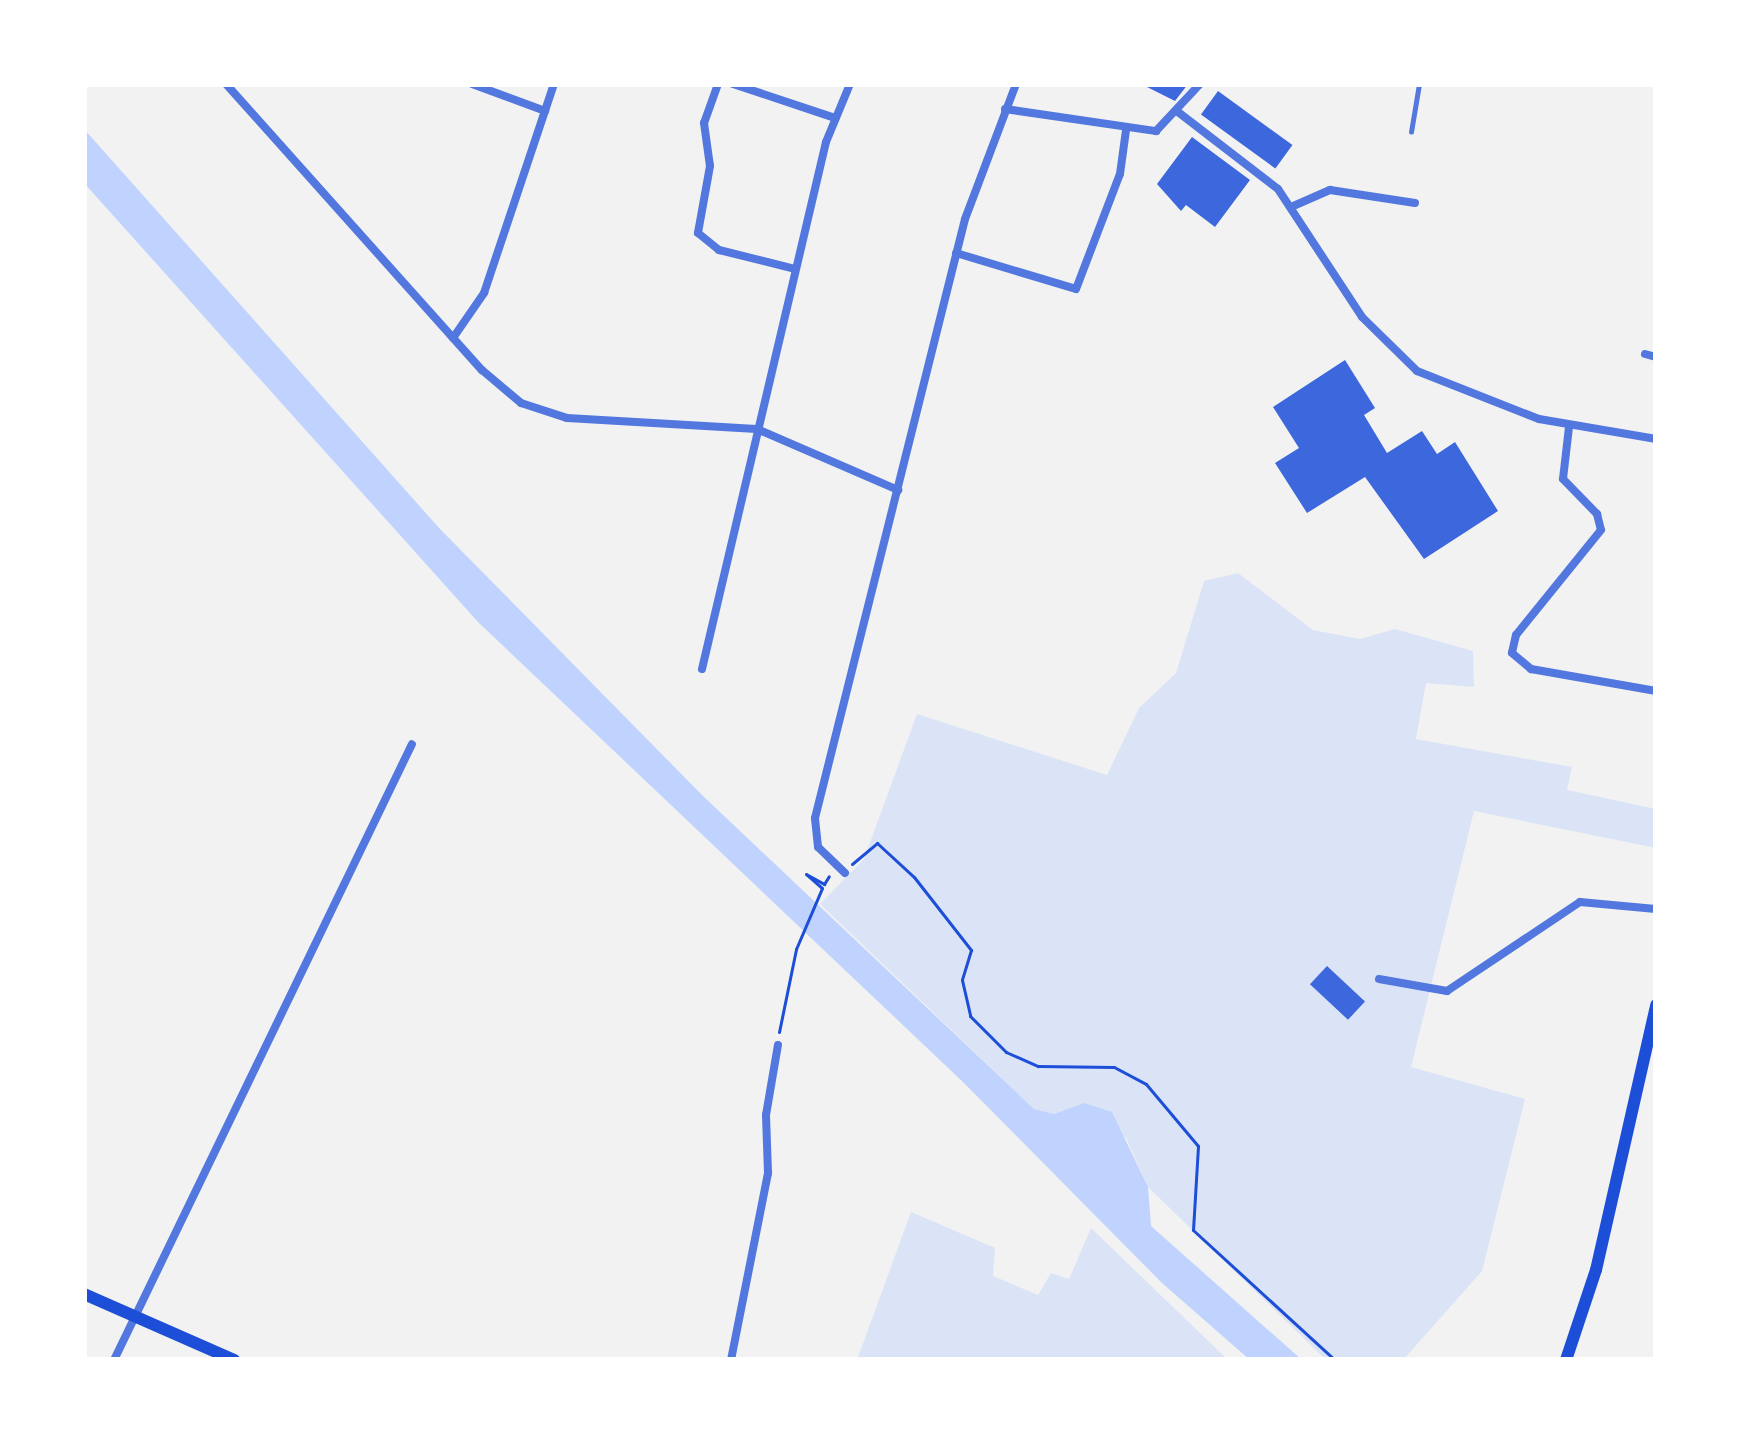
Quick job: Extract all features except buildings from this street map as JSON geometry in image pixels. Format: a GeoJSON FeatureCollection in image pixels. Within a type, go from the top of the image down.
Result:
{"type":"FeatureCollection","features":[{"type":"Feature","properties":{"kind":"main road"},"geometry":{"type":"LineString","coordinates":[[1567,1360],[1651,1057],[1656,1005]]}},
{"type":"Feature","properties":{"kind":"main road"},"geometry":{"type":"LineString","coordinates":[[84,1294],[233,1360]]}},
{"type":"Feature","properties":{"kind":"street"},"geometry":{"type":"LineString","coordinates":[[226,84],[507,394],[550,415],[757,429],[898,490]]}},
{"type":"Feature","properties":{"kind":"street"},"geometry":{"type":"LineString","coordinates":[[472,84],[545,111]]}},
{"type":"Feature","properties":{"kind":"street"},"geometry":{"type":"LineString","coordinates":[[453,338],[482,298],[554,84]]}},
{"type":"Feature","properties":{"kind":"street"},"geometry":{"type":"LineString","coordinates":[[718,84],[704,123],[710,166],[698,233],[714,248],[795,269]]}},
{"type":"Feature","properties":{"kind":"street"},"geometry":{"type":"LineString","coordinates":[[733,84],[835,118]]}},
{"type":"Feature","properties":{"kind":"street"},"geometry":{"type":"LineString","coordinates":[[702,669],[795,269],[835,118],[850,84]]}},
{"type":"Feature","properties":{"kind":"street"},"geometry":{"type":"LineString","coordinates":[[845,873],[818,847],[814,824],[956,253],[1016,84]]}},
{"type":"Feature","properties":{"kind":"street"},"geometry":{"type":"LineString","coordinates":[[1005,110],[1156,131],[1200,84]]}},
{"type":"Feature","properties":{"kind":"street"},"geometry":{"type":"LineString","coordinates":[[1178,112],[1291,207],[1362,317],[1417,371],[1475,399],[1569,427],[1656,439]]}},
{"type":"Feature","properties":{"kind":"street"},"geometry":{"type":"LineString","coordinates":[[956,253],[1076,289],[1120,174],[1126,130]]}},
{"type":"Feature","properties":{"kind":"street"},"geometry":{"type":"LineString","coordinates":[[1291,207],[1330,190],[1415,203]]}},
{"type":"Feature","properties":{"kind":"street"},"geometry":{"type":"LineString","coordinates":[[1645,354],[1656,357]]}},
{"type":"Feature","properties":{"kind":"street"},"geometry":{"type":"LineString","coordinates":[[1569,427],[1564,479],[1597,514],[1601,530],[1516,635],[1511,653],[1531,669],[1656,691]]}},
{"type":"Feature","properties":{"kind":"street"},"geometry":{"type":"LineString","coordinates":[[114,1360],[412,744]]}},
{"type":"Feature","properties":{"kind":"street"},"geometry":{"type":"LineString","coordinates":[[1378,979],[1448,991],[1580,902],[1656,909]]}},
{"type":"Feature","properties":{"kind":"street"},"geometry":{"type":"LineString","coordinates":[[731,1360],[768,1167],[766,1109],[778,1046]]}},
{"type":"Feature","properties":{"kind":"lane"},"geometry":{"type":"LineString","coordinates":[[1411,132],[1419,84]]}},
{"type":"Feature","properties":{"kind":"path"},"geometry":{"type":"LineString","coordinates":[[845,873],[877,843],[914,877],[971,950],[962,980],[970,1016],[1006,1052],[1039,1066],[1114,1067],[1146,1084],[1198,1146],[1193,1230],[1335,1360]]}},
{"type":"Feature","properties":{"kind":"path"},"geometry":{"type":"LineString","coordinates":[[780,1019],[797,944],[823,886]]}},
{"type":"Feature","properties":{"kind":"shaded area"},"geometry":{"type":"Polygon","coordinates":[[[1238,573],[1313,630],[1360,639],[1395,629],[1473,651],[1474,687],[1426,683],[1416,739],[1572,767],[1567,790],[1656,809],[1656,848],[1474,811],[1411,1067],[1525,1099],[1482,1271],[1403,1360],[1326,1360],[1148,1187],[1126,1138],[1084,1103],[1054,1114],[1034,1109],[820,904],[864,859],[917,714],[1107,775],[1139,708],[1176,673],[1204,581],[1238,573]]]}},
{"type":"Feature","properties":{"kind":"shaded area"},"geometry":{"type":"Polygon","coordinates":[[[911,1212],[995,1248],[993,1276],[1038,1295],[1051,1273],[1069,1279],[1091,1228],[1228,1360],[857,1360],[911,1212]]]}},
{"type":"Feature","properties":{"kind":"water"},"geometry":{"type":"Polygon","coordinates":[[[84,129],[440,529],[702,795],[1034,1109],[1054,1114],[1084,1103],[1112,1112],[1148,1187],[1151,1226],[1302,1360],[1250,1360],[1162,1283],[964,1083],[478,622],[84,183],[84,129]]]}}]}
